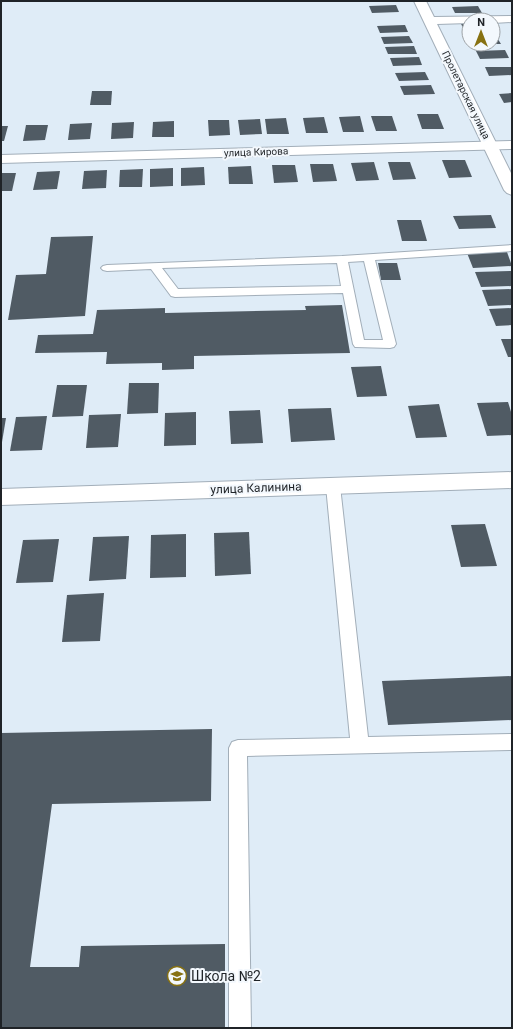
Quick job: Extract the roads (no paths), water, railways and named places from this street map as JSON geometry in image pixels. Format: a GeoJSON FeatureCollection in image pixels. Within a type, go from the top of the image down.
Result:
{"type":"FeatureCollection","features":[{"type":"Feature","properties":{"kind":"street","name":"Пролетарская улица"},"geometry":{"type":"LineString","coordinates":[[420,1],[512,190]]}},
{"type":"Feature","properties":{"kind":"street"},"geometry":{"type":"LineString","coordinates":[[430,21],[512,18]]}},
{"type":"Feature","properties":{"kind":"street","name":"улица Кирова"},"geometry":{"type":"LineString","coordinates":[[1,159],[512,145]]}},
{"type":"Feature","properties":{"kind":"street","name":"улица Калинина"},"geometry":{"type":"LineString","coordinates":[[1,497],[512,480]]}},
{"type":"Feature","properties":{"kind":"lane"},"geometry":{"type":"LineString","coordinates":[[107,268],[342,259],[512,248]]}},
{"type":"Feature","properties":{"kind":"lane"},"geometry":{"type":"LineString","coordinates":[[342,259],[359,344],[390,344],[369,257]]}},
{"type":"Feature","properties":{"kind":"lane"},"geometry":{"type":"LineString","coordinates":[[154,265],[175,293],[348,289]]}},
{"type":"Feature","properties":{"kind":"lane"},"geometry":{"type":"LineString","coordinates":[[333,486],[360,746]]}},
{"type":"Feature","properties":{"kind":"lane"},"geometry":{"type":"LineString","coordinates":[[240,1028],[238,748],[512,742]]}},
{"type":"Feature","properties":{"kind":"place","name":"Школа №2"},"geometry":{"type":"Point","coordinates":[177,976]}}]}
